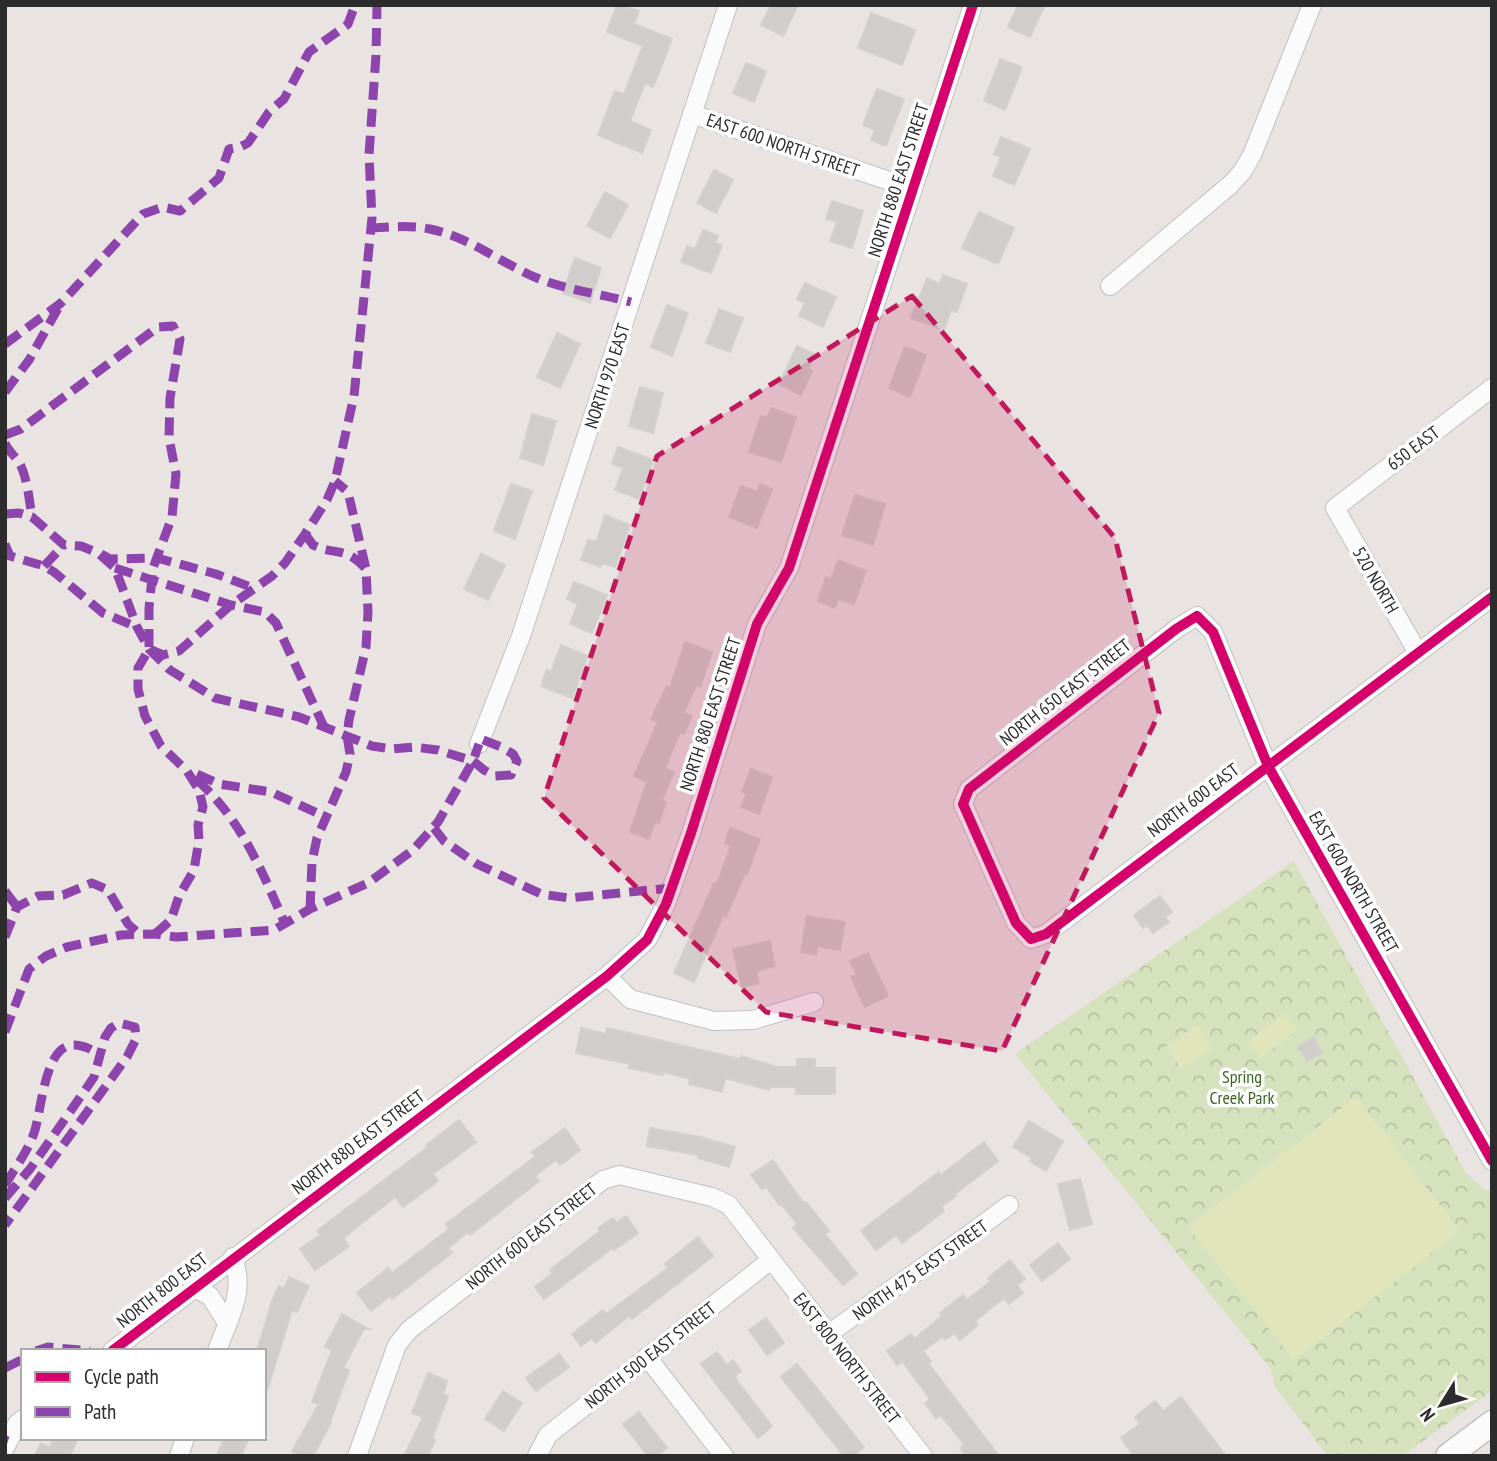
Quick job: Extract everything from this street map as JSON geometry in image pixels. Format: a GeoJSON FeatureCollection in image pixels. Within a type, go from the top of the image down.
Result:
{"type":"FeatureCollection","features":[{"type":"Feature","properties":{"kind":"main road"},"geometry":{"type":"LineString","coordinates":[[1448,1456],[1488,1433]]}},
{"type":"Feature","properties":{"kind":"street","name":"NORTH 970 EAST"},"geometry":{"type":"LineString","coordinates":[[479,744],[521,636],[728,5]]}},
{"type":"Feature","properties":{"kind":"street","name":"NORTH 880 EAST STREET"},"geometry":{"type":"LineString","coordinates":[[233,1257],[607,976],[647,940],[666,905],[757,624],[789,568],[973,5]]}},
{"type":"Feature","properties":{"kind":"street"},"geometry":{"type":"LineString","coordinates":[[1110,286],[1242,172],[1252,155],[1312,5]]}},
{"type":"Feature","properties":{"kind":"street","name":"EAST 600 NORTH STREET"},"geometry":{"type":"LineString","coordinates":[[692,114],[913,189]]}},
{"type":"Feature","properties":{"kind":"street","name":"650 EAST"},"geometry":{"type":"LineString","coordinates":[[1335,508],[1492,388]]}},
{"type":"Feature","properties":{"kind":"street","name":"520 NORTH"},"geometry":{"type":"LineString","coordinates":[[1335,508],[1418,653]]}},
{"type":"Feature","properties":{"kind":"street","name":"NORTH 600 EAST"},"geometry":{"type":"LineString","coordinates":[[1016,923],[1031,939],[1046,934],[1492,597]]}},
{"type":"Feature","properties":{"kind":"street","name":"EAST 600 NORTH STREET"},"geometry":{"type":"LineString","coordinates":[[1197,615],[1213,632],[1268,766],[1492,1161]]}},
{"type":"Feature","properties":{"kind":"street","name":"NORTH 650 EAST STREET"},"geometry":{"type":"LineString","coordinates":[[1016,923],[963,804],[969,789],[1197,615]]}},
{"type":"Feature","properties":{"kind":"street"},"geometry":{"type":"LineString","coordinates":[[607,976],[630,999],[714,1021],[753,1020],[814,1002]]}},
{"type":"Feature","properties":{"kind":"street","name":"NORTH 600 EAST STREET"},"geometry":{"type":"LineString","coordinates":[[357,1456],[397,1345],[409,1330],[603,1180],[620,1175],[712,1197],[729,1205],[771,1260]]}},
{"type":"Feature","properties":{"kind":"street","name":"NORTH 475 EAST STREET"},"geometry":{"type":"LineString","coordinates":[[830,1333],[905,1278],[938,1259],[1009,1205]]}},
{"type":"Feature","properties":{"kind":"street"},"geometry":{"type":"LineString","coordinates":[[218,1349],[238,1298],[240,1275],[233,1257]]}},
{"type":"Feature","properties":{"kind":"street","name":"NORTH 800 EAST"},"geometry":{"type":"LineString","coordinates":[[115,1349],[233,1257]]}},
{"type":"Feature","properties":{"kind":"street","name":"EAST 800 NORTH STREET"},"geometry":{"type":"LineString","coordinates":[[771,1260],[923,1456]]}},
{"type":"Feature","properties":{"kind":"street","name":"NORTH 500 EAST STREET"},"geometry":{"type":"LineString","coordinates":[[537,1456],[548,1435],[771,1260]]}},
{"type":"Feature","properties":{"kind":"street"},"geometry":{"type":"LineString","coordinates":[[194,1288],[210,1296],[227,1323]]}},
{"type":"Feature","properties":{"kind":"street"},"geometry":{"type":"LineString","coordinates":[[647,1357],[724,1456]]}},
{"type":"Feature","properties":{"kind":"street"},"geometry":{"type":"LineString","coordinates":[[5,1448],[21,1421]]}},
{"type":"Feature","properties":{"kind":"highlighted area"},"geometry":{"type":"Polygon","coordinates":[[[912,296],[1115,538],[1159,713],[1002,1051],[766,1012],[544,798],[657,456],[912,296]]]}},
{"type":"Feature","properties":{"kind":"green space","name":"Spring Creek Park"},"geometry":{"type":"Polygon","coordinates":[[[1294,861],[1466,1173],[1485,1190],[1492,1190],[1492,1391],[1402,1456],[1328,1456],[1275,1387],[1271,1369],[1015,1054],[1294,861]]]}},
{"type":"Feature","properties":{"kind":"green space"},"geometry":{"type":"Polygon","coordinates":[[[1285,1014],[1297,1030],[1260,1058],[1248,1041],[1285,1014]]]}},
{"type":"Feature","properties":{"kind":"green space"},"geometry":{"type":"Polygon","coordinates":[[[1197,1025],[1213,1048],[1181,1069],[1166,1046],[1197,1025]]]}},
{"type":"Feature","properties":{"kind":"green space"},"geometry":{"type":"Polygon","coordinates":[[[1356,1097],[1460,1231],[1294,1360],[1188,1227],[1356,1097]]]}},
{"type":"Feature","properties":{"kind":"building"},"geometry":{"type":"Polygon","coordinates":[[[617,5],[639,11],[634,24],[672,39],[653,87],[645,83],[630,121],[651,130],[642,153],[598,135],[615,91],[624,94],[643,46],[607,32],[617,5]]]}},
{"type":"Feature","properties":{"kind":"building"},"geometry":{"type":"Polygon","coordinates":[[[771,5],[798,5],[783,36],[761,25],[771,5]]]}},
{"type":"Feature","properties":{"kind":"building"},"geometry":{"type":"Polygon","coordinates":[[[1018,5],[1045,5],[1030,37],[1008,27],[1018,5]]]}},
{"type":"Feature","properties":{"kind":"building"},"geometry":{"type":"Polygon","coordinates":[[[871,13],[915,30],[902,65],[858,48],[871,13]]]}},
{"type":"Feature","properties":{"kind":"building"},"geometry":{"type":"Polygon","coordinates":[[[1000,59],[1022,67],[1005,110],[984,101],[1000,59]]]}},
{"type":"Feature","properties":{"kind":"building"},"geometry":{"type":"Polygon","coordinates":[[[746,63],[766,71],[754,102],[733,93],[746,63]]]}},
{"type":"Feature","properties":{"kind":"building"},"geometry":{"type":"Polygon","coordinates":[[[877,89],[904,99],[886,146],[871,140],[875,130],[863,125],[877,89]]]}},
{"type":"Feature","properties":{"kind":"building"},"geometry":{"type":"Polygon","coordinates":[[[1001,137],[1030,149],[1014,185],[993,176],[1001,157],[994,154],[1001,137]]]}},
{"type":"Feature","properties":{"kind":"building"},"geometry":{"type":"Polygon","coordinates":[[[714,170],[733,180],[716,213],[697,203],[714,170]]]}},
{"type":"Feature","properties":{"kind":"building"},"geometry":{"type":"Polygon","coordinates":[[[605,192],[628,205],[610,238],[587,226],[605,192]]]}},
{"type":"Feature","properties":{"kind":"building"},"geometry":{"type":"Polygon","coordinates":[[[832,201],[863,211],[852,248],[830,241],[837,222],[826,219],[832,201]]]}},
{"type":"Feature","properties":{"kind":"building"},"geometry":{"type":"Polygon","coordinates":[[[979,212],[1014,228],[998,264],[962,248],[979,212]]]}},
{"type":"Feature","properties":{"kind":"building"},"geometry":{"type":"Polygon","coordinates":[[[703,230],[718,236],[715,243],[722,245],[711,273],[681,262],[687,246],[695,249],[703,230]]]}},
{"type":"Feature","properties":{"kind":"building"},"geometry":{"type":"Polygon","coordinates":[[[575,258],[601,268],[590,303],[563,293],[575,258]]]}},
{"type":"Feature","properties":{"kind":"building"},"geometry":{"type":"Polygon","coordinates":[[[943,275],[967,284],[957,312],[951,310],[944,330],[911,318],[927,278],[940,284],[943,275]]]}},
{"type":"Feature","properties":{"kind":"building"},"geometry":{"type":"Polygon","coordinates":[[[805,283],[836,297],[823,327],[799,316],[805,303],[797,299],[805,283]]]}},
{"type":"Feature","properties":{"kind":"building"},"geometry":{"type":"Polygon","coordinates":[[[667,305],[688,313],[672,356],[651,347],[667,305]]]}},
{"type":"Feature","properties":{"kind":"building"},"geometry":{"type":"Polygon","coordinates":[[[719,309],[743,318],[730,352],[706,343],[719,309]]]}},
{"type":"Feature","properties":{"kind":"building"},"geometry":{"type":"Polygon","coordinates":[[[557,333],[580,344],[560,388],[537,377],[557,333]]]}},
{"type":"Feature","properties":{"kind":"building"},"geometry":{"type":"Polygon","coordinates":[[[797,346],[814,354],[808,369],[812,371],[801,395],[779,384],[797,346]]]}},
{"type":"Feature","properties":{"kind":"building"},"geometry":{"type":"Polygon","coordinates":[[[905,347],[926,355],[910,397],[889,388],[905,347]]]}},
{"type":"Feature","properties":{"kind":"building"},"geometry":{"type":"Polygon","coordinates":[[[640,387],[663,393],[653,433],[629,426],[640,387]]]}},
{"type":"Feature","properties":{"kind":"building"},"geometry":{"type":"Polygon","coordinates":[[[771,408],[796,417],[781,462],[749,452],[761,416],[768,418],[771,408]]]}},
{"type":"Feature","properties":{"kind":"building"},"geometry":{"type":"Polygon","coordinates":[[[532,414],[556,421],[543,465],[520,458],[532,414]]]}},
{"type":"Feature","properties":{"kind":"building"},"geometry":{"type":"Polygon","coordinates":[[[618,447],[653,460],[639,499],[615,490],[623,468],[612,464],[618,447]]]}},
{"type":"Feature","properties":{"kind":"building"},"geometry":{"type":"Polygon","coordinates":[[[511,484],[532,491],[515,539],[494,531],[511,484]]]}},
{"type":"Feature","properties":{"kind":"building"},"geometry":{"type":"Polygon","coordinates":[[[760,484],[772,489],[757,528],[729,517],[741,486],[757,492],[760,484]]]}},
{"type":"Feature","properties":{"kind":"building"},"geometry":{"type":"Polygon","coordinates":[[[855,495],[885,504],[873,545],[842,535],[855,495]]]}},
{"type":"Feature","properties":{"kind":"building"},"geometry":{"type":"Polygon","coordinates":[[[605,515],[630,525],[615,567],[602,563],[600,567],[581,560],[588,540],[596,542],[605,515]]]}},
{"type":"Feature","properties":{"kind":"building"},"geometry":{"type":"Polygon","coordinates":[[[481,554],[505,565],[488,600],[464,589],[481,554]]]}},
{"type":"Feature","properties":{"kind":"building"},"geometry":{"type":"Polygon","coordinates":[[[838,560],[866,571],[854,604],[838,599],[835,608],[818,601],[826,577],[831,579],[838,560]]]}},
{"type":"Feature","properties":{"kind":"building"},"geometry":{"type":"Polygon","coordinates":[[[574,582],[607,595],[592,633],[570,624],[578,604],[567,599],[574,582]]]}},
{"type":"Feature","properties":{"kind":"building"},"geometry":{"type":"Polygon","coordinates":[[[685,642],[712,652],[700,687],[696,685],[684,713],[692,716],[684,734],[680,732],[665,768],[674,772],[662,800],[666,802],[659,823],[655,822],[649,839],[630,832],[647,782],[634,776],[658,722],[651,719],[667,686],[670,688],[685,642]]]}},
{"type":"Feature","properties":{"kind":"building"},"geometry":{"type":"Polygon","coordinates":[[[561,645],[588,656],[572,698],[541,686],[547,670],[551,672],[561,645]]]}},
{"type":"Feature","properties":{"kind":"building"},"geometry":{"type":"Polygon","coordinates":[[[751,769],[772,777],[759,814],[741,807],[747,793],[742,792],[751,769]]]}},
{"type":"Feature","properties":{"kind":"building"},"geometry":{"type":"Polygon","coordinates":[[[730,828],[760,839],[747,874],[745,873],[726,917],[725,911],[694,982],[674,973],[714,883],[717,884],[731,846],[725,843],[730,828]]]}},
{"type":"Feature","properties":{"kind":"building"},"geometry":{"type":"Polygon","coordinates":[[[1160,896],[1172,912],[1165,917],[1169,922],[1153,933],[1147,925],[1143,928],[1134,915],[1160,896]]]}},
{"type":"Feature","properties":{"kind":"building"},"geometry":{"type":"Polygon","coordinates":[[[807,916],[845,922],[840,950],[818,946],[816,955],[801,952],[807,916]]]}},
{"type":"Feature","properties":{"kind":"building"},"geometry":{"type":"Polygon","coordinates":[[[770,941],[775,966],[756,971],[759,983],[742,987],[733,949],[770,941]]]}},
{"type":"Feature","properties":{"kind":"building"},"geometry":{"type":"Polygon","coordinates":[[[868,953],[888,996],[865,1007],[851,977],[857,975],[850,961],[868,953]]]}},
{"type":"Feature","properties":{"kind":"building"},"geometry":{"type":"Polygon","coordinates":[[[581,1028],[606,1034],[607,1028],[740,1059],[741,1056],[777,1067],[797,1067],[797,1059],[815,1059],[815,1068],[835,1068],[835,1094],[796,1094],[796,1087],[770,1087],[769,1090],[725,1078],[722,1092],[689,1084],[690,1079],[664,1072],[663,1075],[629,1068],[630,1064],[576,1053],[581,1028]]]}},
{"type":"Feature","properties":{"kind":"building"},"geometry":{"type":"Polygon","coordinates":[[[1314,1037],[1322,1052],[1307,1061],[1299,1046],[1314,1037]]]}},
{"type":"Feature","properties":{"kind":"building"},"geometry":{"type":"Polygon","coordinates":[[[459,1120],[476,1142],[433,1174],[438,1181],[403,1207],[395,1197],[343,1238],[349,1246],[315,1270],[300,1249],[320,1235],[317,1231],[428,1147],[426,1145],[459,1120]]]}},
{"type":"Feature","properties":{"kind":"building"},"geometry":{"type":"Polygon","coordinates":[[[1029,1121],[1063,1141],[1046,1171],[1030,1161],[1032,1158],[1013,1147],[1029,1121]]]}},
{"type":"Feature","properties":{"kind":"building"},"geometry":{"type":"Polygon","coordinates":[[[565,1128],[580,1150],[560,1165],[556,1160],[535,1176],[539,1181],[470,1235],[468,1232],[448,1248],[452,1253],[392,1299],[390,1296],[371,1311],[357,1293],[388,1268],[392,1273],[449,1229],[446,1224],[536,1156],[532,1152],[565,1128]]]}},
{"type":"Feature","properties":{"kind":"building"},"geometry":{"type":"Polygon","coordinates":[[[650,1128],[700,1137],[735,1147],[729,1167],[698,1158],[698,1155],[647,1146],[650,1128]]]}},
{"type":"Feature","properties":{"kind":"building"},"geometry":{"type":"Polygon","coordinates":[[[984,1142],[998,1161],[955,1194],[956,1196],[941,1207],[944,1211],[902,1243],[896,1235],[876,1250],[861,1231],[984,1142]]]}},
{"type":"Feature","properties":{"kind":"building"},"geometry":{"type":"Polygon","coordinates":[[[773,1160],[804,1204],[806,1202],[829,1231],[825,1234],[857,1274],[843,1285],[793,1228],[797,1224],[766,1186],[762,1189],[751,1175],[773,1160]]]}},
{"type":"Feature","properties":{"kind":"building"},"geometry":{"type":"Polygon","coordinates":[[[1080,1179],[1092,1224],[1070,1230],[1058,1184],[1080,1179]]]}},
{"type":"Feature","properties":{"kind":"building"},"geometry":{"type":"Polygon","coordinates":[[[626,1216],[638,1233],[544,1299],[535,1287],[553,1273],[550,1270],[600,1231],[598,1228],[613,1218],[617,1223],[626,1216]]]}},
{"type":"Feature","properties":{"kind":"building"},"geometry":{"type":"Polygon","coordinates":[[[698,1237],[713,1256],[632,1319],[629,1316],[595,1343],[592,1338],[581,1346],[572,1334],[603,1310],[606,1314],[668,1268],[665,1264],[698,1237]]]}},
{"type":"Feature","properties":{"kind":"building"},"geometry":{"type":"Polygon","coordinates":[[[1058,1243],[1070,1259],[1042,1281],[1030,1265],[1058,1243]]]}},
{"type":"Feature","properties":{"kind":"building"},"geometry":{"type":"Polygon","coordinates":[[[1010,1260],[1025,1279],[1017,1285],[1023,1293],[1009,1304],[1004,1298],[975,1321],[978,1325],[960,1340],[955,1333],[945,1340],[942,1337],[923,1351],[931,1361],[928,1363],[999,1456],[966,1456],[960,1448],[964,1444],[940,1415],[936,1418],[925,1403],[930,1399],[902,1361],[897,1365],[887,1351],[911,1334],[914,1339],[963,1295],[967,1300],[991,1281],[988,1278],[1010,1260]]]}},
{"type":"Feature","properties":{"kind":"building"},"geometry":{"type":"Polygon","coordinates":[[[289,1277],[309,1286],[297,1312],[292,1310],[267,1391],[266,1349],[258,1349],[272,1301],[279,1286],[284,1289],[289,1277]]]}},
{"type":"Feature","properties":{"kind":"building"},"geometry":{"type":"Polygon","coordinates":[[[342,1314],[369,1329],[364,1329],[343,1368],[349,1370],[331,1423],[313,1456],[300,1456],[292,1451],[319,1404],[312,1402],[332,1350],[325,1347],[342,1314]]]}},
{"type":"Feature","properties":{"kind":"building"},"geometry":{"type":"Polygon","coordinates":[[[766,1318],[784,1343],[767,1355],[749,1330],[766,1318]]]}},
{"type":"Feature","properties":{"kind":"building"},"geometry":{"type":"Polygon","coordinates":[[[717,1352],[727,1365],[733,1360],[741,1371],[735,1376],[738,1382],[772,1426],[758,1438],[701,1364],[717,1352]]]}},
{"type":"Feature","properties":{"kind":"building"},"geometry":{"type":"Polygon","coordinates":[[[559,1354],[569,1367],[536,1391],[526,1378],[559,1354]]]}},
{"type":"Feature","properties":{"kind":"building"},"geometry":{"type":"Polygon","coordinates":[[[797,1364],[864,1447],[853,1456],[844,1456],[781,1377],[797,1364]]]}},
{"type":"Feature","properties":{"kind":"building"},"geometry":{"type":"Polygon","coordinates":[[[428,1373],[447,1381],[443,1394],[448,1396],[428,1456],[404,1456],[423,1417],[412,1413],[428,1373]]]}},
{"type":"Feature","properties":{"kind":"building"},"geometry":{"type":"Polygon","coordinates":[[[503,1391],[522,1403],[504,1431],[485,1419],[503,1391]]]}},
{"type":"Feature","properties":{"kind":"building"},"geometry":{"type":"Polygon","coordinates":[[[1181,1397],[1226,1456],[1134,1456],[1121,1438],[1140,1424],[1135,1417],[1155,1401],[1163,1411],[1181,1397]]]}},
{"type":"Feature","properties":{"kind":"building"},"geometry":{"type":"Polygon","coordinates":[[[639,1412],[667,1448],[656,1456],[648,1456],[623,1424],[639,1412]]]}},
{"type":"Feature","properties":{"kind":"building"},"geometry":{"type":"Polygon","coordinates":[[[53,1440],[77,1440],[70,1456],[35,1456],[41,1443],[50,1447],[53,1440]]]}},
{"type":"Feature","properties":{"kind":"building"},"geometry":{"type":"Polygon","coordinates":[[[223,1440],[248,1440],[241,1456],[217,1456],[223,1440]]]}},
{"type":"Feature","properties":{"kind":"marked path"},"geometry":{"type":"LineString","coordinates":[[5,344],[61,303],[143,214],[163,207],[180,211],[219,178],[229,149],[248,143],[269,112],[284,99],[309,52],[348,24],[355,5]]}},
{"type":"Feature","properties":{"kind":"marked path"},"geometry":{"type":"LineString","coordinates":[[155,934],[171,920],[179,896],[194,870],[199,840],[198,825],[203,807],[199,790],[187,771],[161,746],[145,716],[138,689],[138,668],[149,649],[163,655],[179,651],[231,605],[272,576],[285,563],[305,534],[327,500],[335,481],[354,396],[372,218],[369,155],[377,5]]}},
{"type":"Feature","properties":{"kind":"marked path"},"geometry":{"type":"LineString","coordinates":[[371,228],[430,229],[472,244],[548,282],[631,302]]}},
{"type":"Feature","properties":{"kind":"marked path"},"geometry":{"type":"LineString","coordinates":[[5,392],[29,360],[61,303]]}},
{"type":"Feature","properties":{"kind":"marked path"},"geometry":{"type":"LineString","coordinates":[[5,435],[21,429],[158,327],[173,326],[180,339],[170,398],[169,438],[176,474],[172,517],[153,568],[149,649]]}},
{"type":"Feature","properties":{"kind":"marked path"},"geometry":{"type":"LineString","coordinates":[[5,443],[23,472],[32,517]]}},
{"type":"Feature","properties":{"kind":"marked path"},"geometry":{"type":"LineString","coordinates":[[310,909],[312,862],[317,838],[346,772],[350,754],[347,736],[349,720],[366,647],[366,569],[348,492],[335,481]]}},
{"type":"Feature","properties":{"kind":"marked path"},"geometry":{"type":"LineString","coordinates":[[5,514],[19,513],[32,517],[64,545],[81,546],[98,553],[115,568],[137,627],[149,649],[170,670],[215,698],[299,717],[372,746],[438,750],[473,761],[495,776],[511,775],[517,761],[513,754],[481,739]]}},
{"type":"Feature","properties":{"kind":"marked path"},"geometry":{"type":"LineString","coordinates":[[305,534],[313,545],[346,554],[366,569]]}},
{"type":"Feature","properties":{"kind":"marked path"},"geometry":{"type":"LineString","coordinates":[[5,544],[10,556],[44,566],[103,613],[137,627]]}},
{"type":"Feature","properties":{"kind":"marked path"},"geometry":{"type":"LineString","coordinates":[[44,566],[64,545]]}},
{"type":"Feature","properties":{"kind":"marked path"},"geometry":{"type":"LineString","coordinates":[[101,554],[110,559],[157,558],[216,574],[256,589]]}},
{"type":"Feature","properties":{"kind":"marked path"},"geometry":{"type":"LineString","coordinates":[[115,568],[231,605],[265,612],[276,623],[324,727]]}},
{"type":"Feature","properties":{"kind":"marked path"},"geometry":{"type":"LineString","coordinates":[[5,1032],[29,969],[46,956],[67,947],[121,935],[155,934],[176,937],[274,930],[310,909],[368,883],[413,850],[438,822],[473,761],[479,744]]}},
{"type":"Feature","properties":{"kind":"marked path"},"geometry":{"type":"LineString","coordinates":[[197,774],[219,784],[271,792],[328,818]]}},
{"type":"Feature","properties":{"kind":"marked path"},"geometry":{"type":"LineString","coordinates":[[197,780],[238,829],[259,865],[285,924]]}},
{"type":"Feature","properties":{"kind":"marked path"},"geometry":{"type":"LineString","coordinates":[[434,828],[444,841],[477,864],[541,894],[569,898],[671,888]]}},
{"type":"Feature","properties":{"kind":"marked path"},"geometry":{"type":"LineString","coordinates":[[5,937],[17,907],[38,896],[63,895],[92,883],[108,890],[128,924],[139,934]]}},
{"type":"Feature","properties":{"kind":"marked path"},"geometry":{"type":"LineString","coordinates":[[5,891],[17,907]]}},
{"type":"Feature","properties":{"kind":"marked path"},"geometry":{"type":"LineString","coordinates":[[5,1198],[30,1169],[94,1077],[105,1037],[111,1028],[119,1023],[135,1027],[136,1039],[127,1057],[5,1225]]}},
{"type":"Feature","properties":{"kind":"marked path"},"geometry":{"type":"LineString","coordinates":[[5,1185],[31,1140],[46,1080],[57,1055],[65,1047],[75,1045],[88,1048],[99,1056]]}},
{"type":"Feature","properties":{"kind":"marked path"},"geometry":{"type":"LineString","coordinates":[[42,1349],[69,1349]]}},
{"type":"Feature","properties":{"kind":"marked path"},"geometry":{"type":"LineString","coordinates":[[5,1368],[21,1360]]}},
{"type":"Feature","properties":{"kind":"cycle path"},"geometry":{"type":"LineString","coordinates":[[115,1349],[607,976],[647,940],[666,904],[691,833],[757,624],[789,568],[973,5]]}},
{"type":"Feature","properties":{"kind":"cycle path"},"geometry":{"type":"LineString","coordinates":[[1492,597],[1046,934],[1031,939],[1016,923],[963,804],[969,789],[1176,629],[1197,616],[1213,632],[1268,766],[1492,1161]]}}]}
